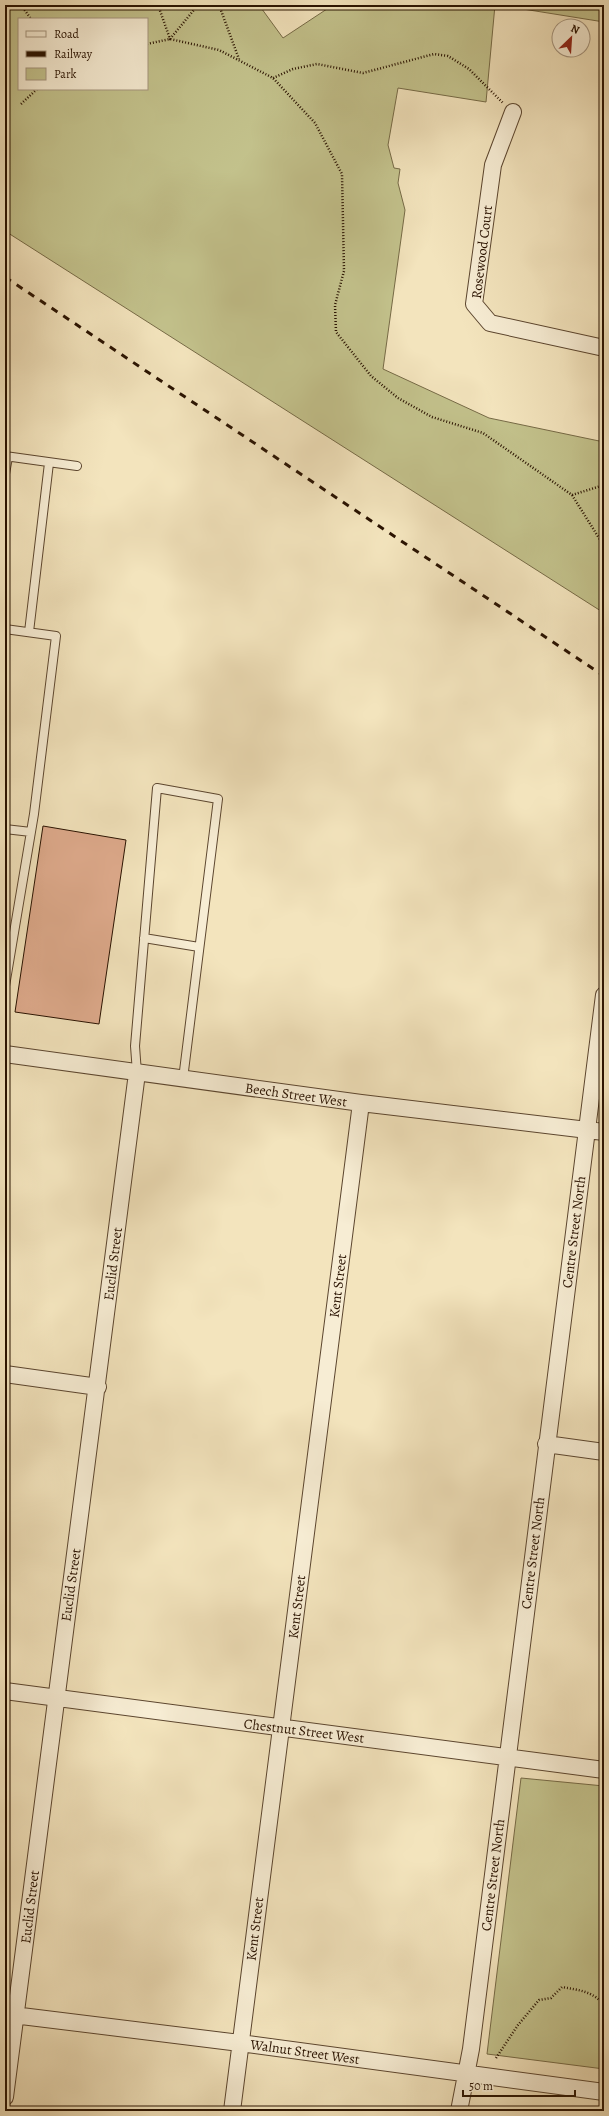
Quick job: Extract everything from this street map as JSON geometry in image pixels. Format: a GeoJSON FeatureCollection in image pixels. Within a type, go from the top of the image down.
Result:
{"type":"FeatureCollection","features":[{"type":"Feature","properties":{"kind":"street","name":"Rosewood Court"},"geometry":{"type":"LineString","coordinates":[[513,112],[493,165],[474,304],[490,323],[604,348]]}},
{"type":"Feature","properties":{"kind":"street","name":"Centre Street North"},"geometry":{"type":"LineString","coordinates":[[459,2111],[471,2049],[546,1444],[604,995]]}},
{"type":"Feature","properties":{"kind":"street","name":"Beech Street West"},"geometry":{"type":"LineString","coordinates":[[5,1054],[362,1103],[604,1132]]}},
{"type":"Feature","properties":{"kind":"street","name":"Euclid Street"},"geometry":{"type":"LineString","coordinates":[[5,2097],[10,2015],[56,1698],[98,1387],[137,1073]]}},
{"type":"Feature","properties":{"kind":"street","name":"Kent Street"},"geometry":{"type":"LineString","coordinates":[[232,2111],[362,1103]]}},
{"type":"Feature","properties":{"kind":"street"},"geometry":{"type":"LineString","coordinates":[[5,1374],[98,1387]]}},
{"type":"Feature","properties":{"kind":"street"},"geometry":{"type":"LineString","coordinates":[[546,1444],[604,1452]]}},
{"type":"Feature","properties":{"kind":"street","name":"Chestnut Street West"},"geometry":{"type":"LineString","coordinates":[[5,1691],[281,1729],[604,1770]]}},
{"type":"Feature","properties":{"kind":"street","name":"Walnut Street West"},"geometry":{"type":"LineString","coordinates":[[10,2015],[240,2043],[604,2092]]}},
{"type":"Feature","properties":{"kind":"lane"},"geometry":{"type":"LineString","coordinates":[[5,474],[6,457],[77,466]]}},
{"type":"Feature","properties":{"kind":"lane"},"geometry":{"type":"LineString","coordinates":[[29,632],[49,463]]}},
{"type":"Feature","properties":{"kind":"lane"},"geometry":{"type":"LineString","coordinates":[[5,630],[56,636],[31,832],[5,986]]}},
{"type":"Feature","properties":{"kind":"lane"},"geometry":{"type":"LineString","coordinates":[[137,1073],[135,1046],[157,788],[218,799],[183,1079]]}},
{"type":"Feature","properties":{"kind":"lane"},"geometry":{"type":"LineString","coordinates":[[5,829],[31,832]]}},
{"type":"Feature","properties":{"kind":"lane"},"geometry":{"type":"LineString","coordinates":[[144,938],[199,947]]}},
{"type":"Feature","properties":{"kind":"path"},"geometry":{"type":"LineString","coordinates":[[21,5],[29,18]]}},
{"type":"Feature","properties":{"kind":"path"},"geometry":{"type":"LineString","coordinates":[[158,5],[170,39]]}},
{"type":"Feature","properties":{"kind":"path"},"geometry":{"type":"LineString","coordinates":[[170,39],[198,5]]}},
{"type":"Feature","properties":{"kind":"path"},"geometry":{"type":"LineString","coordinates":[[219,5],[240,59]]}},
{"type":"Feature","properties":{"kind":"path"},"geometry":{"type":"LineString","coordinates":[[148,44],[170,39],[219,50],[240,59],[273,78],[315,123],[342,174],[344,271],[335,305],[336,332],[371,376],[398,398],[432,417],[483,433],[572,495],[604,546]]}},
{"type":"Feature","properties":{"kind":"path"},"geometry":{"type":"LineString","coordinates":[[273,78],[293,69],[317,64],[364,72],[434,54],[448,56],[469,69],[513,112]]}},
{"type":"Feature","properties":{"kind":"path"},"geometry":{"type":"LineString","coordinates":[[21,104],[36,90]]}},
{"type":"Feature","properties":{"kind":"path"},"geometry":{"type":"LineString","coordinates":[[572,495],[604,485]]}},
{"type":"Feature","properties":{"kind":"path"},"geometry":{"type":"LineString","coordinates":[[496,2058],[518,2025],[539,2000],[551,1998],[562,1987],[588,1992],[604,2004]]}},
{"type":"Feature","properties":{"kind":"green space"},"geometry":{"type":"Polygon","coordinates":[[[5,5],[259,5],[283,38],[333,5],[495,5],[486,102],[398,88],[388,145],[394,168],[400,169],[398,183],[405,210],[383,369],[489,418],[604,442],[604,613],[5,231],[5,5]]]}},
{"type":"Feature","properties":{"kind":"green space"},"geometry":{"type":"Polygon","coordinates":[[[498,5],[604,5],[604,22],[591,20],[591,18],[579,18],[498,5]]]}},
{"type":"Feature","properties":{"kind":"green space"},"geometry":{"type":"Polygon","coordinates":[[[521,1778],[604,1786],[604,2069],[487,2054],[521,1778]]]}},
{"type":"Feature","properties":{"kind":"building"},"geometry":{"type":"Polygon","coordinates":[[[43,826],[126,840],[99,1024],[15,1012],[43,826]]]}},
{"type":"Feature","properties":{"kind":"railway"},"geometry":{"type":"LineString","coordinates":[[5,277],[604,676]]}}]}
